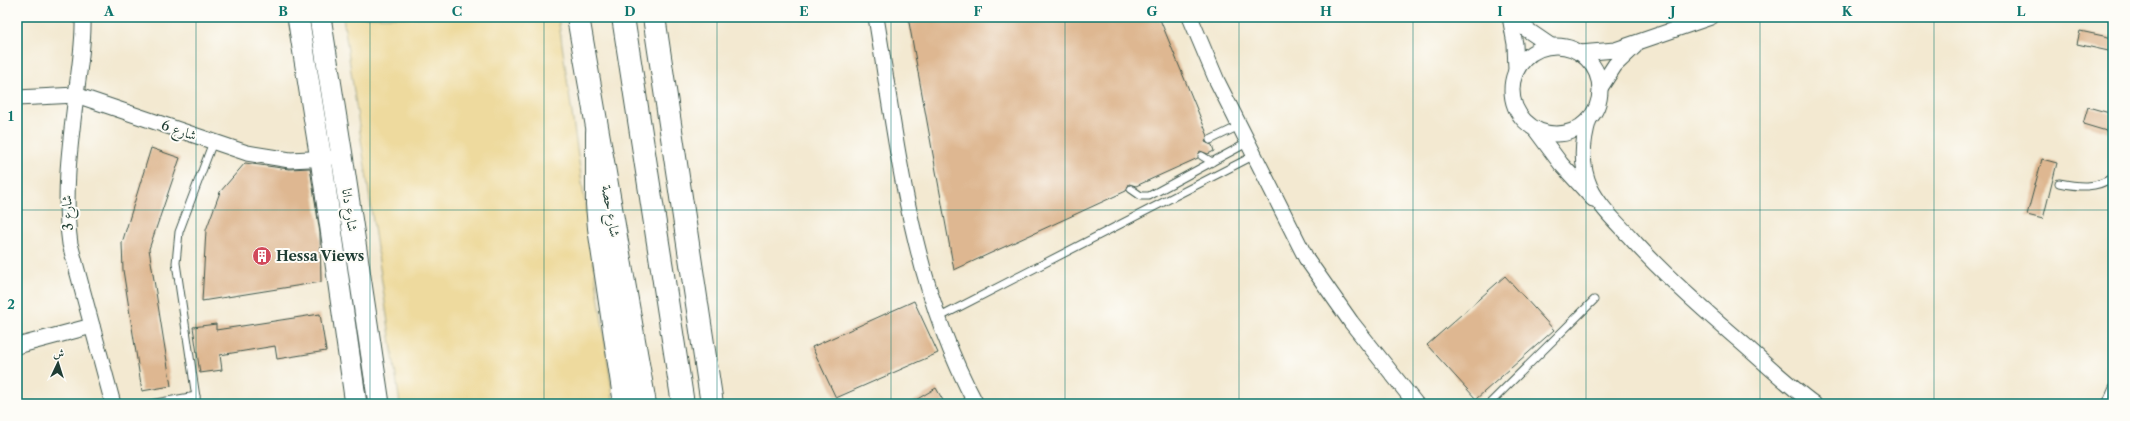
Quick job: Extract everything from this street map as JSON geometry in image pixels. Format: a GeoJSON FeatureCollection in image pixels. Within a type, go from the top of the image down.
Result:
{"type":"FeatureCollection","features":[{"type":"Feature","properties":{"kind":"main road","name":"شارع حصة"},"geometry":{"type":"LineString","coordinates":[[578,17],[645,404]]}},
{"type":"Feature","properties":{"kind":"main road"},"geometry":{"type":"LineString","coordinates":[[623,17],[683,404]]}},
{"type":"Feature","properties":{"kind":"main road"},"geometry":{"type":"LineString","coordinates":[[654,17],[712,404]]}},
{"type":"Feature","properties":{"kind":"main road"},"geometry":{"type":"LineString","coordinates":[[597,133],[597,204],[599,228],[625,404]]}},
{"type":"Feature","properties":{"kind":"street","name":"شارع 3"},"geometry":{"type":"LineString","coordinates":[[83,17],[82,50],[66,191],[66,218],[70,244],[113,404]]}},
{"type":"Feature","properties":{"kind":"street","name":"شارع دانا"},"geometry":{"type":"LineString","coordinates":[[298,17],[321,158],[356,404]]}},
{"type":"Feature","properties":{"kind":"street","name":"شارع دانا"},"geometry":{"type":"LineString","coordinates":[[320,17],[379,404]]}},
{"type":"Feature","properties":{"kind":"street"},"geometry":{"type":"LineString","coordinates":[[876,17],[910,219],[918,256],[938,318],[976,404]]}},
{"type":"Feature","properties":{"kind":"street"},"geometry":{"type":"LineString","coordinates":[[1190,17],[1238,126],[1306,258],[1351,322],[1416,404]]}},
{"type":"Feature","properties":{"kind":"street"},"geometry":{"type":"LineString","coordinates":[[1510,17],[1515,44],[1516,70],[1512,89],[1514,103],[1520,116],[1535,129],[1575,180],[1606,210],[1651,260],[1699,307],[1767,366],[1814,404]]}},
{"type":"Feature","properties":{"kind":"street"},"geometry":{"type":"LineString","coordinates":[[1514,17],[1526,29],[1551,46]]}},
{"type":"Feature","properties":{"kind":"street"},"geometry":{"type":"LineString","coordinates":[[1580,53],[1615,50],[1711,17]]}},
{"type":"Feature","properties":{"kind":"street"},"geometry":{"type":"LineString","coordinates":[[1606,210],[1590,187],[1583,160],[1584,139],[1589,119],[1596,108],[1600,88],[1615,65],[1624,55],[1647,39]]}},
{"type":"Feature","properties":{"kind":"street"},"geometry":{"type":"LineString","coordinates":[[1516,70],[1530,54],[1540,48],[1561,46],[1580,53],[1595,68],[1600,88]]}},
{"type":"Feature","properties":{"kind":"street","name":"شارع 6"},"geometry":{"type":"LineString","coordinates":[[17,98],[76,95],[238,151],[264,157],[290,160],[342,156]]}},
{"type":"Feature","properties":{"kind":"street"},"geometry":{"type":"LineString","coordinates":[[1535,129],[1552,134],[1561,134],[1577,128],[1589,119]]}},
{"type":"Feature","properties":{"kind":"street"},"geometry":{"type":"LineString","coordinates":[[17,346],[92,326]]}},
{"type":"Feature","properties":{"kind":"lane"},"geometry":{"type":"LineString","coordinates":[[1210,140],[1238,126]]}},
{"type":"Feature","properties":{"kind":"lane"},"geometry":{"type":"LineString","coordinates":[[150,404],[197,400],[176,262],[176,247],[179,232],[214,142]]}},
{"type":"Feature","properties":{"kind":"lane"},"geometry":{"type":"LineString","coordinates":[[938,318],[1250,149]]}},
{"type":"Feature","properties":{"kind":"lane"},"geometry":{"type":"LineString","coordinates":[[1131,189],[1141,196],[1149,196],[1212,162],[1250,149]]}},
{"type":"Feature","properties":{"kind":"lane"},"geometry":{"type":"LineString","coordinates":[[1202,156],[1212,162]]}},
{"type":"Feature","properties":{"kind":"lane"},"geometry":{"type":"LineString","coordinates":[[2059,183],[2091,187],[2104,183],[2113,177]]}},
{"type":"Feature","properties":{"kind":"lane"},"geometry":{"type":"LineString","coordinates":[[1489,404],[1594,300]]}},
{"type":"Feature","properties":{"kind":"lane"},"geometry":{"type":"LineString","coordinates":[[2106,404],[2113,388]]}},
{"type":"Feature","properties":{"kind":"sand"},"geometry":{"type":"Polygon","coordinates":[[[343,17],[558,17],[614,404],[400,404],[343,17]]]}},
{"type":"Feature","properties":{"kind":"building"},"geometry":{"type":"Polygon","coordinates":[[[908,17],[1159,17],[1208,136],[1205,142],[1212,145],[1214,151],[1208,154],[1200,151],[1198,158],[1136,186],[1129,184],[1126,191],[954,270],[908,17]]]}},
{"type":"Feature","properties":{"kind":"building"},"geometry":{"type":"Polygon","coordinates":[[[2080,31],[2113,38],[2113,52],[2077,44],[2080,31]]]}},
{"type":"Feature","properties":{"kind":"building"},"geometry":{"type":"Polygon","coordinates":[[[2088,107],[2113,114],[2113,133],[2083,124],[2088,107]]]}},
{"type":"Feature","properties":{"kind":"building"},"geometry":{"type":"Polygon","coordinates":[[[151,148],[180,158],[149,249],[171,386],[142,391],[123,270],[122,243],[151,148]]]}},
{"type":"Feature","properties":{"kind":"building"},"geometry":{"type":"Polygon","coordinates":[[[2042,159],[2057,163],[2043,219],[2027,215],[2042,159]]]}},
{"type":"Feature","properties":{"kind":"building","name":"Hessa Views"},"geometry":{"type":"Polygon","coordinates":[[[245,163],[289,169],[310,168],[320,233],[321,282],[202,301],[206,230],[220,192],[245,163]]]}},
{"type":"Feature","properties":{"kind":"building"},"geometry":{"type":"Polygon","coordinates":[[[1505,276],[1554,330],[1476,399],[1427,345],[1505,276]]]}},
{"type":"Feature","properties":{"kind":"building"},"geometry":{"type":"Polygon","coordinates":[[[914,301],[938,353],[836,398],[812,347],[914,301]]]}},
{"type":"Feature","properties":{"kind":"building"},"geometry":{"type":"Polygon","coordinates":[[[320,314],[326,351],[277,359],[275,346],[220,355],[222,370],[200,373],[193,327],[216,324],[216,330],[320,314]]]}},
{"type":"Feature","properties":{"kind":"building"},"geometry":{"type":"Polygon","coordinates":[[[936,388],[945,404],[909,404],[936,388]]]}},
{"type":"Feature","properties":{"kind":"place","name":"Hessa Views"},"geometry":{"type":"Point","coordinates":[262,256]}}]}
